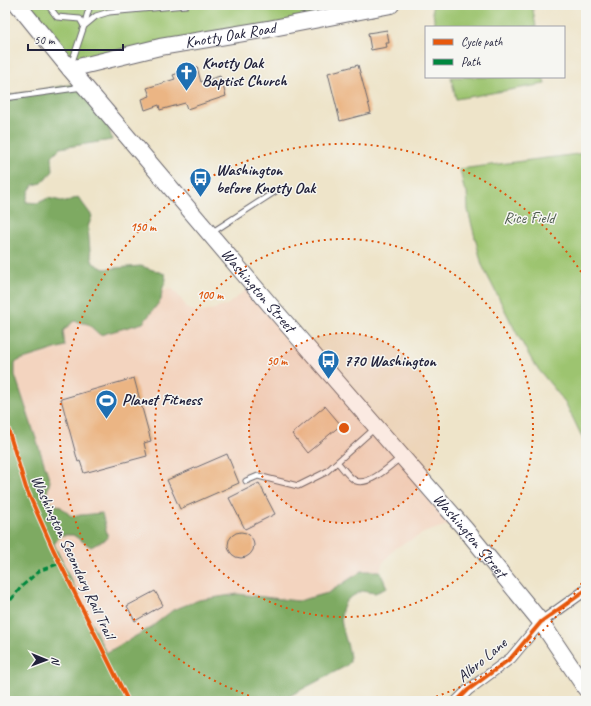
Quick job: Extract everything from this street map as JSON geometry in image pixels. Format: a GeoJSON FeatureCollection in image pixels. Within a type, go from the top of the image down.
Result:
{"type":"FeatureCollection","features":[{"type":"Feature","properties":{"kind":"main road","name":"Washington Street"},"geometry":{"type":"LineString","coordinates":[[18,5],[70,69],[210,234],[466,530],[541,622],[586,690]]}},
{"type":"Feature","properties":{"kind":"main road","name":"Knotty Oak Road"},"geometry":{"type":"LineString","coordinates":[[70,69],[160,47],[268,29],[391,5]]}},
{"type":"Feature","properties":{"kind":"street","name":"Albro Lane"},"geometry":{"type":"LineString","coordinates":[[457,701],[468,690],[511,658],[541,622],[586,590]]}},
{"type":"Feature","properties":{"kind":"lane"},"geometry":{"type":"LineString","coordinates":[[48,5],[57,17],[80,19],[84,26]]}},
{"type":"Feature","properties":{"kind":"lane"},"geometry":{"type":"LineString","coordinates":[[70,69],[90,5]]}},
{"type":"Feature","properties":{"kind":"lane"},"geometry":{"type":"LineString","coordinates":[[84,26],[96,16],[109,12],[186,5]]}},
{"type":"Feature","properties":{"kind":"lane"},"geometry":{"type":"LineString","coordinates":[[5,98],[86,87]]}},
{"type":"Feature","properties":{"kind":"lane"},"geometry":{"type":"LineString","coordinates":[[210,234],[279,188]]}},
{"type":"Feature","properties":{"kind":"lane"},"geometry":{"type":"LineString","coordinates":[[246,482],[258,476],[298,486],[326,472],[338,463],[376,427]]}},
{"type":"Feature","properties":{"kind":"lane"},"geometry":{"type":"LineString","coordinates":[[338,463],[354,480],[363,482],[375,477],[402,456]]}},
{"type":"Feature","properties":{"kind":"shaded area"},"geometry":{"type":"Polygon","coordinates":[[[252,285],[453,523],[426,532],[395,548],[382,564],[380,571],[362,571],[328,593],[298,601],[238,594],[173,610],[150,628],[105,654],[54,544],[61,535],[73,535],[91,547],[108,538],[103,513],[71,516],[61,507],[50,502],[46,496],[50,481],[15,375],[15,363],[63,331],[75,321],[88,324],[100,335],[160,300],[162,290],[173,289],[189,310],[204,312],[227,305],[252,285]]]}},
{"type":"Feature","properties":{"kind":"green space"},"geometry":{"type":"Polygon","coordinates":[[[18,5],[394,5],[70,69],[18,5]]]}},
{"type":"Feature","properties":{"kind":"green space"},"geometry":{"type":"Polygon","coordinates":[[[432,5],[532,5],[536,26],[435,26],[432,5]]]}},
{"type":"Feature","properties":{"kind":"green space"},"geometry":{"type":"Polygon","coordinates":[[[451,78],[543,78],[545,84],[456,99],[451,78]]]}},
{"type":"Feature","properties":{"kind":"green space"},"geometry":{"type":"Polygon","coordinates":[[[79,83],[105,111],[112,140],[60,148],[52,156],[53,171],[42,183],[33,185],[29,191],[26,202],[38,203],[48,198],[66,202],[78,197],[92,216],[88,227],[90,251],[93,263],[104,269],[141,266],[165,274],[166,280],[162,290],[161,300],[143,323],[100,335],[88,324],[74,321],[63,331],[65,346],[20,360],[15,363],[15,375],[50,481],[46,496],[50,502],[61,507],[71,516],[102,513],[108,538],[91,547],[73,535],[61,535],[54,544],[106,653],[150,628],[173,610],[199,600],[238,594],[298,601],[328,593],[362,571],[380,571],[387,588],[375,593],[361,591],[347,600],[343,607],[341,615],[343,631],[350,654],[350,662],[346,666],[280,701],[5,701],[5,96],[79,83]]]}},
{"type":"Feature","properties":{"kind":"green space","name":"Rice Field"},"geometry":{"type":"Polygon","coordinates":[[[586,153],[586,445],[565,402],[534,364],[482,265],[468,210],[467,191],[464,189],[460,169],[586,153]]]}},
{"type":"Feature","properties":{"kind":"building"},"geometry":{"type":"Polygon","coordinates":[[[387,30],[389,43],[386,43],[387,47],[371,50],[368,33],[387,30]]]}},
{"type":"Feature","properties":{"kind":"building"},"geometry":{"type":"Polygon","coordinates":[[[358,65],[371,113],[340,121],[328,73],[358,65]]]}},
{"type":"Feature","properties":{"kind":"building","name":"Knotty Oak Baptist Church"},"geometry":{"type":"Polygon","coordinates":[[[197,67],[201,82],[220,76],[226,96],[187,109],[185,103],[160,110],[159,105],[145,110],[142,99],[150,96],[147,88],[175,79],[173,75],[197,67]]]}},
{"type":"Feature","properties":{"kind":"building","name":"Planet Fitness"},"geometry":{"type":"Polygon","coordinates":[[[134,378],[151,441],[144,443],[147,456],[84,473],[80,461],[78,462],[61,399],[134,378]]]}},
{"type":"Feature","properties":{"kind":"building"},"geometry":{"type":"Polygon","coordinates":[[[325,406],[341,425],[307,453],[292,434],[325,406]]]}},
{"type":"Feature","properties":{"kind":"building"},"geometry":{"type":"Polygon","coordinates":[[[227,454],[239,483],[180,509],[167,480],[227,454]]]}},
{"type":"Feature","properties":{"kind":"building"},"geometry":{"type":"Polygon","coordinates":[[[259,483],[275,514],[245,529],[229,498],[259,483]]]}},
{"type":"Feature","properties":{"kind":"building"},"geometry":{"type":"Polygon","coordinates":[[[241,532],[250,536],[254,545],[250,554],[241,558],[232,554],[228,545],[232,536],[241,532]]]}},
{"type":"Feature","properties":{"kind":"building"},"geometry":{"type":"Polygon","coordinates":[[[155,591],[163,605],[135,621],[127,606],[155,591]]]}},
{"type":"Feature","properties":{"kind":"marked path"},"geometry":{"type":"LineString","coordinates":[[5,607],[22,586],[39,571],[60,563]]}},
{"type":"Feature","properties":{"kind":"cycle path","name":"Washington Secondary Rail Trail"},"geometry":{"type":"LineString","coordinates":[[5,419],[26,488],[53,549],[128,701]]}},
{"type":"Feature","properties":{"kind":"cycle path"},"geometry":{"type":"LineString","coordinates":[[457,701],[468,690],[511,658],[541,622],[586,590]]}},
{"type":"Feature","properties":{"kind":"place","name":"Knotty Oak Baptist Church"},"geometry":{"type":"Point","coordinates":[187,92]}},
{"type":"Feature","properties":{"kind":"place","name":"Washington before Knotty Oak"},"geometry":{"type":"Point","coordinates":[201,198]}},
{"type":"Feature","properties":{"kind":"place","name":"770 Washington"},"geometry":{"type":"Point","coordinates":[328,380]}},
{"type":"Feature","properties":{"kind":"place","name":"Planet Fitness"},"geometry":{"type":"Point","coordinates":[106,420]}}]}
